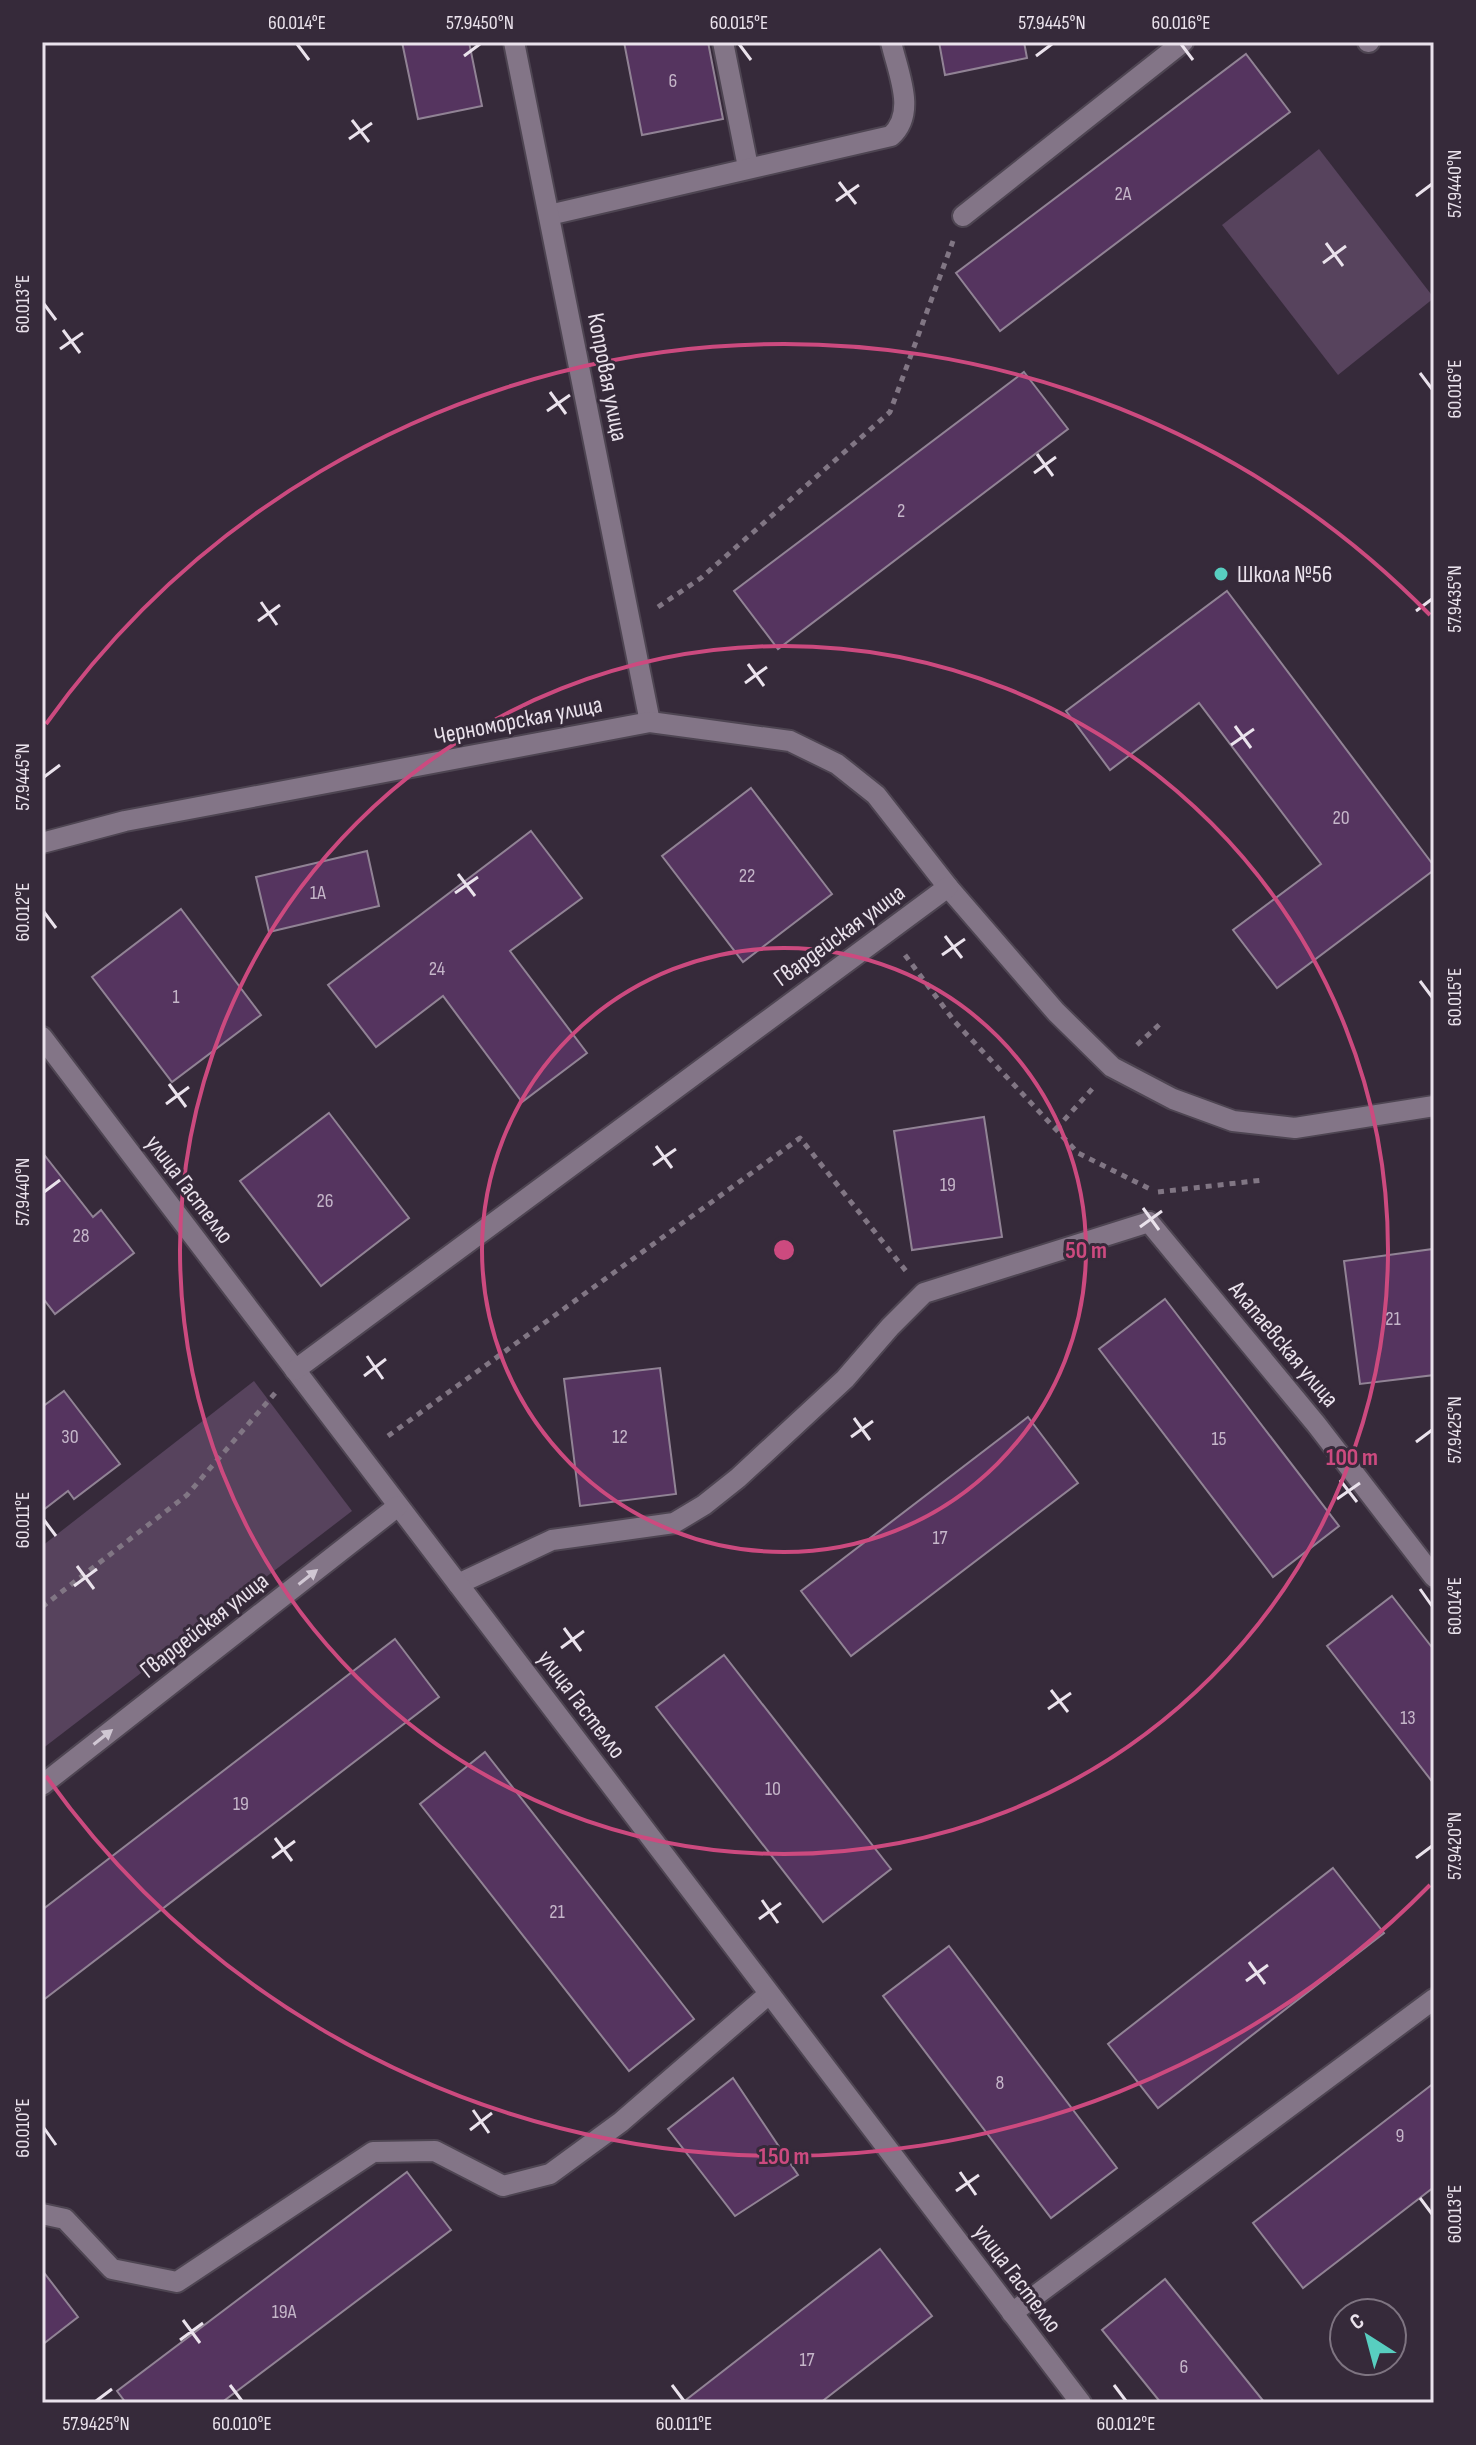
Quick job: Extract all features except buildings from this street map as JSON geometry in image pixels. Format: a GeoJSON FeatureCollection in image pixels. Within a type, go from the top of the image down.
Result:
{"type":"FeatureCollection","features":[{"type":"Feature","properties":{"kind":"street","name":"Копровая улица"},"geometry":{"type":"LineString","coordinates":[[514,42],[650,722]]}},
{"type":"Feature","properties":{"kind":"street"},"geometry":{"type":"LineString","coordinates":[[723,42],[748,167]]}},
{"type":"Feature","properties":{"kind":"street"},"geometry":{"type":"LineString","coordinates":[[549,215],[891,136],[903,125],[906,109],[891,42]]}},
{"type":"Feature","properties":{"kind":"street"},"geometry":{"type":"LineString","coordinates":[[963,216],[1183,42]]}},
{"type":"Feature","properties":{"kind":"street","name":"Черноморская улица"},"geometry":{"type":"LineString","coordinates":[[42,843],[125,821],[650,722],[790,741],[837,764],[876,795],[948,887]]}},
{"type":"Feature","properties":{"kind":"street"},"geometry":{"type":"LineString","coordinates":[[948,887],[1056,1012],[1112,1067],[1173,1099],[1233,1121],[1295,1128],[1434,1106]]}},
{"type":"Feature","properties":{"kind":"street","name":"Гвардейская улица"},"geometry":{"type":"LineString","coordinates":[[295,1370],[948,887]]}},
{"type":"Feature","properties":{"kind":"street","name":"улица Гастелло"},"geometry":{"type":"LineString","coordinates":[[42,1037],[1081,2403]]}},
{"type":"Feature","properties":{"kind":"street"},"geometry":{"type":"LineString","coordinates":[[458,1584],[552,1540],[674,1523],[704,1505],[845,1379],[924,1293],[1149,1222]]}},
{"type":"Feature","properties":{"kind":"street","name":"Алапаевская улица"},"geometry":{"type":"LineString","coordinates":[[1149,1222],[1316,1424],[1434,1577]]}},
{"type":"Feature","properties":{"kind":"street","name":"Гвардейская улица"},"geometry":{"type":"LineString","coordinates":[[42,1785],[398,1506]]}},
{"type":"Feature","properties":{"kind":"street"},"geometry":{"type":"LineString","coordinates":[[42,2214],[65,2219],[112,2269],[177,2282],[373,2152],[435,2151],[503,2186],[550,2174],[621,2122],[769,1994]]}},
{"type":"Feature","properties":{"kind":"street"},"geometry":{"type":"LineString","coordinates":[[1012,2313],[1434,1999]]}},
{"type":"Feature","properties":{"kind":"path"},"geometry":{"type":"LineString","coordinates":[[631,626],[701,578],[890,412],[963,216]]}},
{"type":"Feature","properties":{"kind":"path"},"geometry":{"type":"LineString","coordinates":[[888,932],[955,1022],[1078,1153],[1156,1192],[1263,1180]]}},
{"type":"Feature","properties":{"kind":"path"},"geometry":{"type":"LineString","coordinates":[[388,1436],[800,1138],[924,1293]]}},
{"type":"Feature","properties":{"kind":"path"},"geometry":{"type":"LineString","coordinates":[[1149,1222],[1156,1192]]}},
{"type":"Feature","properties":{"kind":"path"},"geometry":{"type":"LineString","coordinates":[[42,1607],[187,1495],[295,1370]]}},
{"type":"Feature","properties":{"kind":"shaded area"},"geometry":{"type":"Polygon","coordinates":[[[1319,149],[1434,298],[1338,375],[1222,225],[1319,149]]]}},
{"type":"Feature","properties":{"kind":"shaded area"},"geometry":{"type":"Polygon","coordinates":[[[254,1381],[352,1511],[42,1749],[42,1546],[254,1381]]]}},
{"type":"Feature","properties":{"kind":"place","name":"Школа №56"},"geometry":{"type":"Point","coordinates":[1221,574]}}]}
